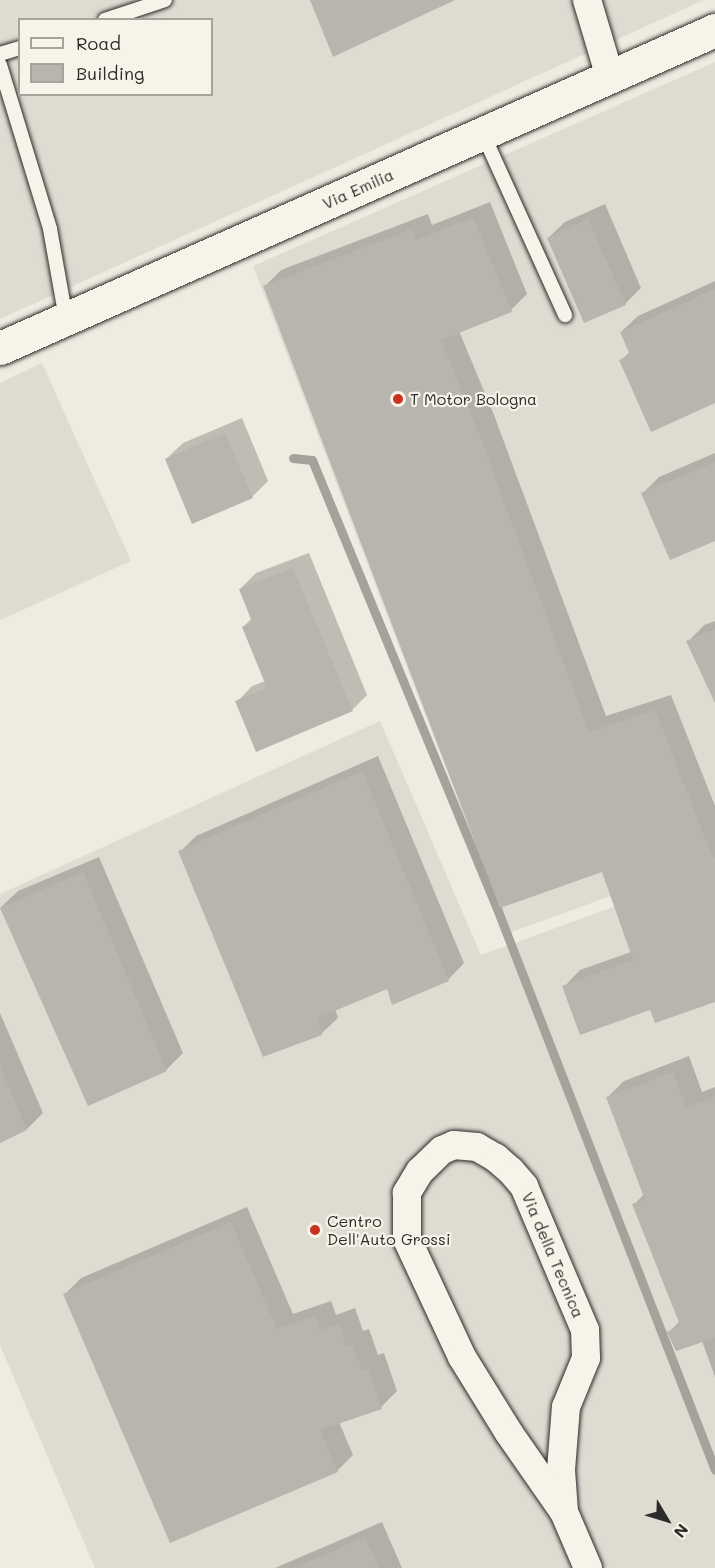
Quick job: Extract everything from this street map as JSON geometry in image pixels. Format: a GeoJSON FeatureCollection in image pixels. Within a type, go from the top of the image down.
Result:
{"type":"FeatureCollection","features":[{"type":"Feature","properties":{"kind":"main road","name":"Via Emilia"},"geometry":{"type":"LineString","coordinates":[[0,348],[715,30]]}},
{"type":"Feature","properties":{"kind":"street"},"geometry":{"type":"LineString","coordinates":[[587,0],[610,77]]}},
{"type":"Feature","properties":{"kind":"street","name":"Via della Tecnica"},"geometry":{"type":"LineString","coordinates":[[564,1512],[561,1470],[564,1426],[567,1407],[586,1358],[585,1330],[524,1186],[512,1170],[496,1158],[477,1148],[454,1145],[442,1150],[420,1171],[407,1193],[407,1239],[462,1357],[509,1433],[564,1512],[588,1568]]}},
{"type":"Feature","properties":{"kind":"lane"},"geometry":{"type":"LineString","coordinates":[[111,18],[165,0]]}},
{"type":"Feature","properties":{"kind":"lane"},"geometry":{"type":"LineString","coordinates":[[0,54],[18,49]]}},
{"type":"Feature","properties":{"kind":"lane"},"geometry":{"type":"LineString","coordinates":[[0,65],[50,229],[66,319]]}},
{"type":"Feature","properties":{"kind":"lane"},"geometry":{"type":"LineString","coordinates":[[483,134],[565,315]]}},
{"type":"Feature","properties":{"kind":"shaded area"},"geometry":{"type":"Polygon","coordinates":[[[0,0],[704,0],[0,319],[0,0]]]}},
{"type":"Feature","properties":{"kind":"shaded area"},"geometry":{"type":"Polygon","coordinates":[[[715,62],[715,858],[509,933],[253,266],[715,62]]]}},
{"type":"Feature","properties":{"kind":"shaded area"},"geometry":{"type":"Polygon","coordinates":[[[42,363],[131,561],[0,620],[0,383],[42,363]]]}},
{"type":"Feature","properties":{"kind":"shaded area"},"geometry":{"type":"Polygon","coordinates":[[[380,721],[481,955],[715,870],[715,1568],[95,1568],[0,1345],[0,894],[380,721]]]}},
{"type":"Feature","properties":{"kind":"building"},"geometry":{"type":"Polygon","coordinates":[[[310,0],[455,0],[333,57],[310,0]]]}},
{"type":"Feature","properties":{"kind":"building"},"geometry":{"type":"Polygon","coordinates":[[[473,217],[512,312],[441,340],[478,431],[589,732],[655,710],[715,863],[715,1002],[655,1023],[650,1010],[580,1035],[562,986],[633,960],[602,872],[500,908],[263,286],[412,229],[416,240],[473,217]]]}},
{"type":"Feature","properties":{"kind":"building"},"geometry":{"type":"Polygon","coordinates":[[[588,219],[626,305],[584,323],[547,238],[588,219]]]}},
{"type":"Feature","properties":{"kind":"building"},"geometry":{"type":"Polygon","coordinates":[[[715,289],[715,403],[651,432],[619,360],[630,355],[620,332],[715,289]]]}},
{"type":"Feature","properties":{"kind":"building"},"geometry":{"type":"Polygon","coordinates":[[[225,433],[253,498],[192,524],[165,459],[225,433]]]}},
{"type":"Feature","properties":{"kind":"building"},"geometry":{"type":"Polygon","coordinates":[[[715,462],[715,541],[670,560],[641,493],[715,462]]]}},
{"type":"Feature","properties":{"kind":"building"},"geometry":{"type":"Polygon","coordinates":[[[293,568],[353,711],[256,752],[235,701],[267,688],[242,627],[252,622],[239,589],[293,568]]]}},
{"type":"Feature","properties":{"kind":"building"},"geometry":{"type":"Polygon","coordinates":[[[715,629],[715,703],[686,641],[715,629]]]}},
{"type":"Feature","properties":{"kind":"building"},"geometry":{"type":"Polygon","coordinates":[[[362,771],[449,981],[392,1005],[387,989],[318,1018],[322,1035],[263,1057],[178,851],[362,771]]]}},
{"type":"Feature","properties":{"kind":"building"},"geometry":{"type":"Polygon","coordinates":[[[83,872],[167,1071],[88,1106],[0,908],[83,872]]]}},
{"type":"Feature","properties":{"kind":"building"},"geometry":{"type":"Polygon","coordinates":[[[0,1066],[27,1130],[0,1143],[0,1066]]]}},
{"type":"Feature","properties":{"kind":"building"},"geometry":{"type":"Polygon","coordinates":[[[673,1072],[686,1107],[715,1096],[715,1338],[676,1351],[667,1332],[680,1325],[632,1204],[645,1200],[606,1097],[673,1072]]]}},
{"type":"Feature","properties":{"kind":"building"},"geometry":{"type":"Polygon","coordinates":[[[231,1222],[277,1329],[315,1316],[320,1330],[339,1324],[347,1347],[353,1345],[362,1371],[368,1368],[382,1409],[320,1430],[338,1472],[170,1543],[63,1294],[231,1222]]]}},
{"type":"Feature","properties":{"kind":"building"},"geometry":{"type":"Polygon","coordinates":[[[365,1537],[379,1568],[294,1568],[365,1537]]]}},
{"type":"Feature","properties":{"kind":"waterway"},"geometry":{"type":"LineString","coordinates":[[293,458],[312,460],[496,906],[715,1470]]}},
{"type":"Feature","properties":{"kind":"place","name":"T Motor Bologna"},"geometry":{"type":"Point","coordinates":[398,399]}},
{"type":"Feature","properties":{"kind":"place","name":"Centro Dell'Auto Grossi"},"geometry":{"type":"Point","coordinates":[315,1230]}}]}
